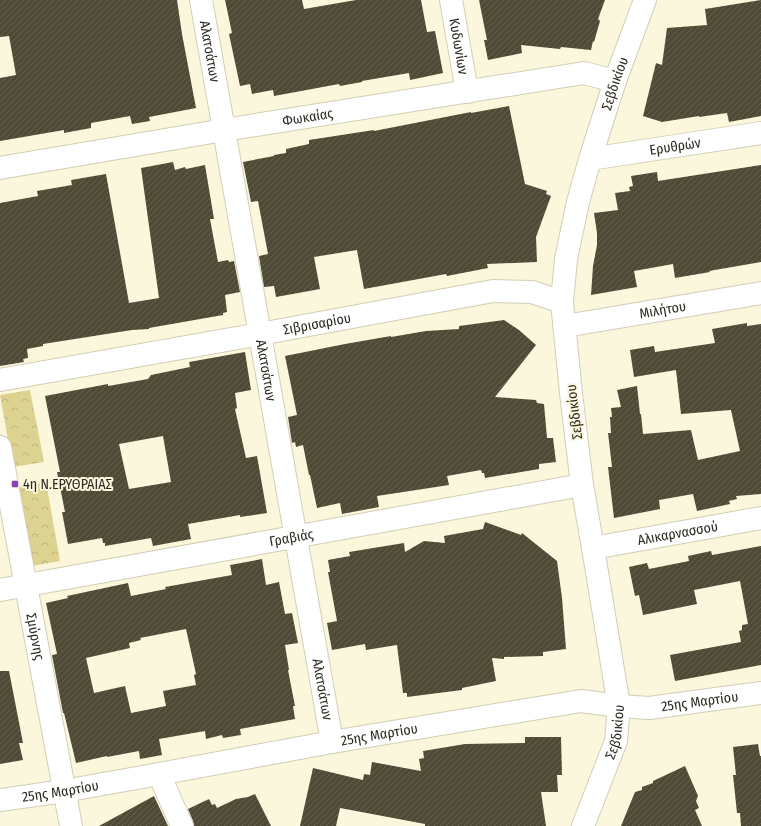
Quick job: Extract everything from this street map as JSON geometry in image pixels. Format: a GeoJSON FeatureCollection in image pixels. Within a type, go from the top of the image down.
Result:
{"type":"FeatureCollection","features":[{"type":"Feature","properties":{"kind":"street","name":"Αλατσάτων"},"geometry":{"type":"LineString","coordinates":[[201,0],[332,742]]}},
{"type":"Feature","properties":{"kind":"street","name":"Κυδωνίων"},"geometry":{"type":"LineString","coordinates":[[451,0],[467,92]]}},
{"type":"Feature","properties":{"kind":"street","name":"Σεβδικίου"},"geometry":{"type":"LineString","coordinates":[[583,826],[616,741],[619,706],[582,485],[562,302],[566,259],[578,202],[615,81],[645,0]]}},
{"type":"Feature","properties":{"kind":"street","name":"Φωκαίας"},"geometry":{"type":"LineString","coordinates":[[0,168],[224,130],[584,73],[615,81]]}},
{"type":"Feature","properties":{"kind":"street","name":"Ερυθρών"},"geometry":{"type":"LineString","coordinates":[[590,159],[761,133]]}},
{"type":"Feature","properties":{"kind":"street","name":"Σιβρισαρίου"},"geometry":{"type":"LineString","coordinates":[[0,380],[493,291],[532,292],[562,302]]}},
{"type":"Feature","properties":{"kind":"street","name":"Μιλήτου"},"geometry":{"type":"LineString","coordinates":[[565,326],[761,293]]}},
{"type":"Feature","properties":{"kind":"street","name":"Σμύρνης"},"geometry":{"type":"LineString","coordinates":[[0,447],[70,826]]}},
{"type":"Feature","properties":{"kind":"street","name":"Γραβιάς"},"geometry":{"type":"LineString","coordinates":[[0,590],[582,485]]}},
{"type":"Feature","properties":{"kind":"street","name":"Αλικαρνασσού"},"geometry":{"type":"LineString","coordinates":[[593,548],[761,518]]}},
{"type":"Feature","properties":{"kind":"street","name":"25ης Μαρτίου"},"geometry":{"type":"LineString","coordinates":[[0,800],[64,791],[332,742],[581,701],[649,708],[761,693]]}},
{"type":"Feature","properties":{"kind":"street"},"geometry":{"type":"LineString","coordinates":[[159,774],[182,826]]}},
{"type":"Feature","properties":{"kind":"green space"},"geometry":{"type":"Polygon","coordinates":[[[30,390],[44,462],[13,467],[0,395],[30,390]]]}},
{"type":"Feature","properties":{"kind":"green space"},"geometry":{"type":"Polygon","coordinates":[[[46,482],[60,561],[32,566],[18,487],[46,482]]]}},
{"type":"Feature","properties":{"kind":"building"},"geometry":{"type":"Polygon","coordinates":[[[0,0],[177,0],[196,108],[149,117],[150,121],[132,124],[130,116],[91,123],[91,128],[64,133],[64,130],[0,141],[0,78],[16,75],[9,36],[0,37],[0,0]]]}},
{"type":"Feature","properties":{"kind":"building"},"geometry":{"type":"Polygon","coordinates":[[[225,0],[302,0],[304,9],[356,0],[421,0],[427,32],[435,31],[443,73],[410,80],[409,73],[340,86],[339,84],[274,96],[273,90],[252,94],[250,84],[240,86],[229,34],[232,33],[225,0]]]}},
{"type":"Feature","properties":{"kind":"building"},"geometry":{"type":"Polygon","coordinates":[[[479,0],[605,0],[598,19],[600,21],[591,50],[561,47],[560,49],[521,45],[522,53],[488,60],[484,40],[487,40],[479,0]]]}},
{"type":"Feature","properties":{"kind":"building"},"geometry":{"type":"Polygon","coordinates":[[[761,0],[761,116],[729,122],[727,113],[662,122],[643,116],[656,63],[662,65],[667,28],[707,25],[705,9],[761,0]]]}},
{"type":"Feature","properties":{"kind":"building"},"geometry":{"type":"Polygon","coordinates":[[[509,106],[525,184],[547,191],[546,194],[551,196],[536,237],[537,262],[487,264],[488,268],[364,289],[357,250],[314,257],[320,289],[276,297],[274,286],[264,287],[259,256],[268,254],[258,201],[251,202],[243,162],[286,153],[286,149],[309,144],[309,140],[374,131],[509,106]]]}},
{"type":"Feature","properties":{"kind":"building"},"geometry":{"type":"Polygon","coordinates":[[[173,162],[175,170],[185,167],[186,169],[205,165],[214,219],[210,219],[218,262],[228,260],[229,262],[234,261],[240,292],[225,295],[227,312],[223,313],[223,315],[149,329],[132,330],[43,344],[43,346],[27,349],[28,358],[23,359],[24,362],[0,366],[0,203],[38,196],[37,191],[72,185],[71,180],[106,174],[129,303],[159,298],[141,168],[173,162]]]}},
{"type":"Feature","properties":{"kind":"building"},"geometry":{"type":"Polygon","coordinates":[[[761,165],[761,262],[675,278],[673,264],[634,271],[637,287],[591,295],[593,266],[597,245],[594,213],[618,210],[615,193],[630,191],[629,187],[633,186],[631,176],[657,172],[658,181],[761,165]]]}},
{"type":"Feature","properties":{"kind":"building"},"geometry":{"type":"Polygon","coordinates":[[[504,320],[519,330],[536,345],[495,397],[536,400],[537,403],[544,404],[547,438],[553,438],[556,462],[539,464],[539,469],[485,478],[484,473],[482,473],[481,470],[447,476],[449,485],[377,496],[379,507],[342,514],[340,503],[317,508],[303,445],[296,447],[295,442],[292,443],[288,417],[297,415],[285,356],[391,336],[426,331],[459,329],[459,326],[504,320]]]}},
{"type":"Feature","properties":{"kind":"building"},"geometry":{"type":"Polygon","coordinates":[[[747,323],[747,326],[761,324],[761,494],[736,496],[737,499],[729,501],[730,504],[697,511],[693,494],[659,500],[660,509],[614,518],[608,467],[612,467],[608,433],[611,433],[611,408],[621,407],[617,390],[637,386],[643,434],[691,430],[698,460],[740,451],[731,410],[681,414],[676,370],[634,377],[630,350],[654,346],[655,352],[715,343],[712,329],[747,323]]]}},
{"type":"Feature","properties":{"kind":"building"},"geometry":{"type":"Polygon","coordinates":[[[245,352],[251,390],[235,393],[237,408],[235,409],[246,458],[257,456],[267,513],[240,517],[240,515],[188,524],[191,539],[153,546],[151,538],[105,546],[102,538],[68,544],[62,512],[65,512],[57,472],[60,472],[45,396],[108,384],[108,386],[148,379],[151,375],[190,367],[189,362],[245,352]],[[163,436],[119,444],[129,489],[171,482],[163,436]]]}},
{"type":"Feature","properties":{"kind":"building"},"geometry":{"type":"Polygon","coordinates":[[[485,522],[521,535],[522,533],[557,561],[562,598],[566,649],[543,652],[543,656],[504,657],[504,659],[492,658],[496,681],[462,688],[462,690],[407,697],[407,693],[403,693],[397,645],[366,650],[365,644],[332,650],[327,623],[337,621],[328,572],[330,572],[328,560],[350,556],[349,552],[404,543],[405,552],[424,541],[445,543],[444,536],[483,529],[485,522]]]}},
{"type":"Feature","properties":{"kind":"building"},"geometry":{"type":"Polygon","coordinates":[[[761,546],[761,665],[675,681],[670,655],[741,642],[739,631],[742,630],[742,625],[748,624],[740,581],[694,590],[697,604],[643,615],[639,595],[635,596],[629,567],[647,563],[649,569],[689,561],[688,556],[711,551],[712,555],[761,546]]]}},
{"type":"Feature","properties":{"kind":"building"},"geometry":{"type":"Polygon","coordinates":[[[262,559],[266,585],[279,582],[285,614],[292,613],[298,643],[285,645],[295,706],[293,706],[295,719],[240,729],[241,735],[223,738],[222,735],[206,739],[205,731],[159,739],[162,755],[140,759],[139,751],[76,763],[63,713],[52,655],[57,654],[46,603],[68,598],[67,596],[128,583],[131,596],[166,589],[165,587],[232,575],[230,565],[262,559]],[[186,629],[140,638],[141,640],[129,643],[130,648],[86,658],[94,693],[125,686],[131,713],[166,706],[163,691],[196,685],[194,675],[196,674],[186,629]]]}},
{"type":"Feature","properties":{"kind":"building"},"geometry":{"type":"Polygon","coordinates":[[[0,671],[9,671],[23,743],[19,743],[23,760],[0,764],[0,671]]]}},
{"type":"Feature","properties":{"kind":"building"},"geometry":{"type":"Polygon","coordinates":[[[525,737],[561,737],[562,775],[557,775],[558,792],[541,792],[546,826],[425,826],[425,824],[340,808],[336,826],[300,826],[313,768],[363,780],[364,774],[370,775],[372,762],[421,771],[419,759],[424,758],[423,751],[465,744],[525,743],[525,737]]]}},
{"type":"Feature","properties":{"kind":"building"},"geometry":{"type":"Polygon","coordinates":[[[758,744],[761,756],[761,826],[741,826],[740,813],[737,813],[733,775],[736,775],[733,747],[758,744]]]}},
{"type":"Feature","properties":{"kind":"building"},"geometry":{"type":"Polygon","coordinates":[[[685,766],[698,796],[696,801],[699,808],[695,810],[702,826],[621,826],[635,792],[642,790],[642,787],[653,783],[653,781],[685,766]]]}},
{"type":"Feature","properties":{"kind":"building"},"geometry":{"type":"Polygon","coordinates":[[[255,794],[271,826],[194,826],[188,809],[209,799],[212,805],[215,804],[217,808],[236,799],[255,794]]]}},
{"type":"Feature","properties":{"kind":"building"},"geometry":{"type":"Polygon","coordinates":[[[154,796],[168,826],[99,826],[154,796]]]}},
{"type":"Feature","properties":{"kind":"place","name":"4η Ν.ΕΡΥΘΡΑΙΑΣ"},"geometry":{"type":"Point","coordinates":[15,484]}}]}
